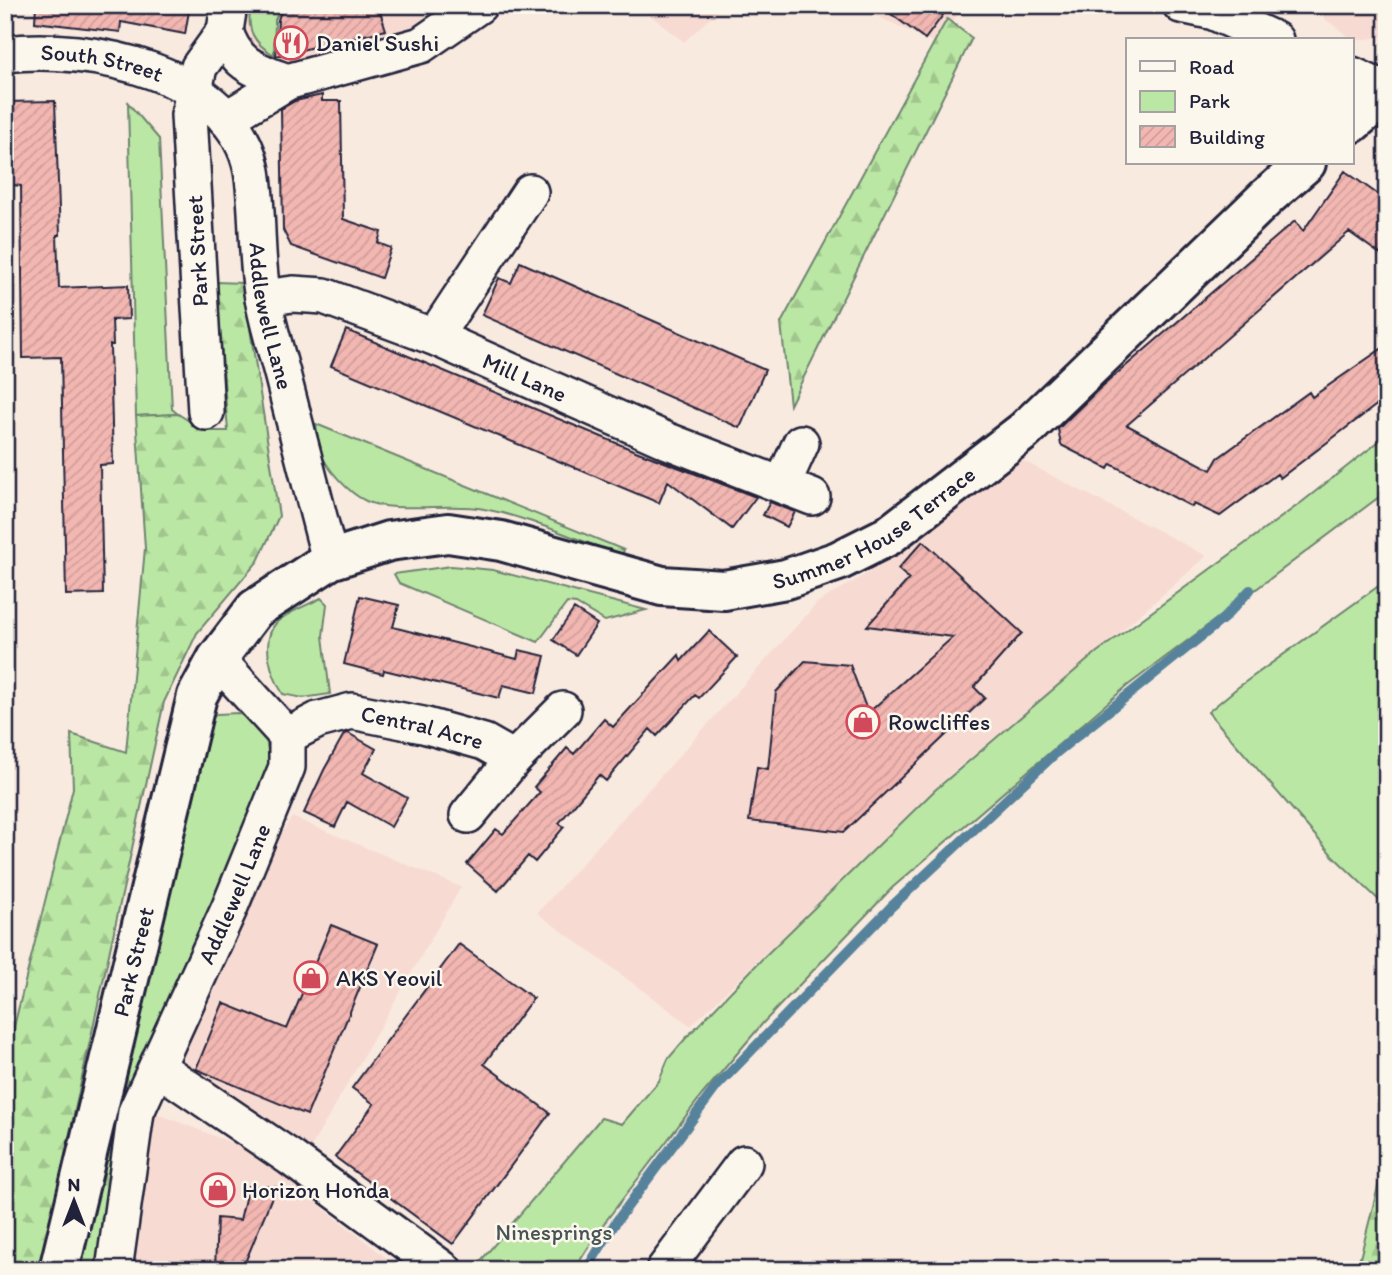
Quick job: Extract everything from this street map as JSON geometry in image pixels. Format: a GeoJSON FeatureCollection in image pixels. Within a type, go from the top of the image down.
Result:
{"type":"FeatureCollection","features":[{"type":"Feature","properties":{"kind":"street"},"geometry":{"type":"LineString","coordinates":[[226,119],[287,82],[421,45],[479,5]]}},
{"type":"Feature","properties":{"kind":"street"},"geometry":{"type":"LineString","coordinates":[[1181,5],[1214,12],[1271,38]]}},
{"type":"Feature","properties":{"kind":"street"},"geometry":{"type":"LineString","coordinates":[[227,18],[231,50],[252,69],[287,82]]}},
{"type":"Feature","properties":{"kind":"street","name":"Park Street"},"geometry":{"type":"LineString","coordinates":[[206,412],[189,115],[199,66],[227,18]]}},
{"type":"Feature","properties":{"kind":"street","name":"South Street"},"geometry":{"type":"LineString","coordinates":[[5,54],[70,52],[115,59],[154,71],[192,91]]}},
{"type":"Feature","properties":{"kind":"street"},"geometry":{"type":"LineString","coordinates":[[1354,76],[1387,92],[1354,121]]}},
{"type":"Feature","properties":{"kind":"street","name":"Addlewell Lane"},"geometry":{"type":"LineString","coordinates":[[192,91],[226,119],[251,170],[262,298],[330,560]]}},
{"type":"Feature","properties":{"kind":"street","name":"Summer House Terrace"},"geometry":{"type":"LineString","coordinates":[[217,659],[255,609],[330,560],[389,541],[448,533],[500,541],[662,586],[724,590],[786,579],[838,561],[888,536],[1024,431],[1268,195],[1305,164]]}},
{"type":"Feature","properties":{"kind":"street"},"geometry":{"type":"LineString","coordinates":[[434,337],[530,192]]}},
{"type":"Feature","properties":{"kind":"street","name":"Mill Lane"},"geometry":{"type":"LineString","coordinates":[[262,298],[293,294],[324,296],[434,337],[668,441],[797,491],[801,443]]}},
{"type":"Feature","properties":{"kind":"street"},"geometry":{"type":"LineString","coordinates":[[217,659],[287,736]]}},
{"type":"Feature","properties":{"kind":"street","name":"Park Street"},"geometry":{"type":"LineString","coordinates":[[59,1270],[182,751],[197,696],[217,659]]}},
{"type":"Feature","properties":{"kind":"street","name":"Central Acre"},"geometry":{"type":"LineString","coordinates":[[468,815],[514,760],[564,710]]}},
{"type":"Feature","properties":{"kind":"street","name":"Central Acre"},"geometry":{"type":"LineString","coordinates":[[287,736],[318,720],[352,711],[423,725],[484,742],[514,760]]}},
{"type":"Feature","properties":{"kind":"street","name":"Addlewell Lane"},"geometry":{"type":"LineString","coordinates":[[114,1270],[136,1112],[229,909],[287,767],[287,736]]}},
{"type":"Feature","properties":{"kind":"street"},"geometry":{"type":"LineString","coordinates":[[157,1067],[306,1169],[444,1270]]}},
{"type":"Feature","properties":{"kind":"street"},"geometry":{"type":"LineString","coordinates":[[664,1270],[744,1163]]}},
{"type":"Feature","properties":{"kind":"shaded area"},"geometry":{"type":"Polygon","coordinates":[[[223,5],[455,5],[416,29],[290,67],[244,51],[223,5]]]}},
{"type":"Feature","properties":{"kind":"shaded area"},"geometry":{"type":"Polygon","coordinates":[[[637,5],[724,5],[684,42],[637,5]]]}},
{"type":"Feature","properties":{"kind":"shaded area"},"geometry":{"type":"Polygon","coordinates":[[[853,5],[965,5],[937,44],[853,5]]]}},
{"type":"Feature","properties":{"kind":"shaded area"},"geometry":{"type":"Polygon","coordinates":[[[1307,5],[1387,5],[1387,36],[1354,41],[1354,38],[1350,38],[1307,5]]]}},
{"type":"Feature","properties":{"kind":"shaded area","name":"Rowcliffes"},"geometry":{"type":"Polygon","coordinates":[[[1018,458],[1207,556],[945,779],[691,1026],[537,913],[818,602],[886,562],[1018,458]]]}},
{"type":"Feature","properties":{"kind":"shaded area","name":"AKS Yeovil"},"geometry":{"type":"Polygon","coordinates":[[[292,817],[461,887],[306,1156],[175,1063],[258,870],[292,817]]]}},
{"type":"Feature","properties":{"kind":"shaded area","name":"Horizon Honda"},"geometry":{"type":"Polygon","coordinates":[[[148,1110],[284,1163],[303,1182],[303,1192],[402,1270],[123,1270],[148,1110]]]}},
{"type":"Feature","properties":{"kind":"green space"},"geometry":{"type":"Polygon","coordinates":[[[251,5],[281,5],[275,20],[274,55],[261,46],[253,35],[251,5]]]}},
{"type":"Feature","properties":{"kind":"green space"},"geometry":{"type":"Polygon","coordinates":[[[947,19],[972,38],[790,405],[781,323],[947,19]]]}},
{"type":"Feature","properties":{"kind":"green space"},"geometry":{"type":"Polygon","coordinates":[[[128,103],[159,139],[172,409],[178,414],[136,416],[128,103]]]}},
{"type":"Feature","properties":{"kind":"green space"},"geometry":{"type":"Polygon","coordinates":[[[216,282],[243,283],[279,516],[258,561],[197,633],[164,702],[40,1270],[5,1270],[5,1063],[73,788],[71,734],[126,752],[145,548],[136,416],[178,414],[205,431],[228,431],[216,282]]]}},
{"type":"Feature","properties":{"kind":"green space"},"geometry":{"type":"Polygon","coordinates":[[[316,424],[624,550],[622,555],[537,524],[484,509],[391,507],[366,501],[346,487],[327,465],[320,450],[316,424]]]}},
{"type":"Feature","properties":{"kind":"green space","name":"Ninesprings"},"geometry":{"type":"Polygon","coordinates":[[[1387,435],[1387,491],[1127,686],[892,888],[763,1023],[702,1095],[602,1226],[574,1270],[473,1270],[601,1118],[622,1124],[659,1081],[668,1059],[686,1038],[764,957],[935,790],[1097,652],[1302,502],[1387,435]]]}},
{"type":"Feature","properties":{"kind":"green space"},"geometry":{"type":"Polygon","coordinates":[[[451,566],[493,570],[646,610],[605,621],[576,604],[567,603],[538,642],[399,583],[394,574],[451,566]]]}},
{"type":"Feature","properties":{"kind":"green space"},"geometry":{"type":"Polygon","coordinates":[[[1387,580],[1387,908],[1332,855],[1208,712],[1237,688],[1387,580]]]}},
{"type":"Feature","properties":{"kind":"green space"},"geometry":{"type":"Polygon","coordinates":[[[321,598],[327,604],[323,636],[330,694],[303,698],[283,694],[269,658],[272,630],[277,622],[287,615],[321,598]]]}},
{"type":"Feature","properties":{"kind":"green space"},"geometry":{"type":"Polygon","coordinates":[[[238,713],[262,732],[267,746],[268,777],[130,1109],[117,1106],[205,724],[217,714],[238,713]]]}},
{"type":"Feature","properties":{"kind":"green space"},"geometry":{"type":"Polygon","coordinates":[[[117,1106],[130,1109],[103,1270],[78,1270],[117,1106]]]}},
{"type":"Feature","properties":{"kind":"green space"},"geometry":{"type":"Polygon","coordinates":[[[1387,1151],[1387,1270],[1357,1270],[1387,1151]]]}},
{"type":"Feature","properties":{"kind":"building"},"geometry":{"type":"Polygon","coordinates":[[[36,5],[190,5],[185,34],[121,22],[120,32],[35,22],[36,5]]]}},
{"type":"Feature","properties":{"kind":"building"},"geometry":{"type":"Polygon","coordinates":[[[283,5],[378,5],[386,30],[276,56],[278,20],[283,5]]]}},
{"type":"Feature","properties":{"kind":"building"},"geometry":{"type":"Polygon","coordinates":[[[879,5],[929,5],[943,15],[925,39],[879,5]]]}},
{"type":"Feature","properties":{"kind":"building"},"geometry":{"type":"Polygon","coordinates":[[[322,95],[322,101],[341,101],[343,219],[381,232],[378,243],[391,248],[381,278],[291,246],[283,230],[281,109],[295,101],[322,95]]]}},
{"type":"Feature","properties":{"kind":"building"},"geometry":{"type":"Polygon","coordinates":[[[55,101],[60,235],[57,235],[59,288],[128,285],[129,319],[112,320],[113,345],[110,345],[113,464],[100,465],[103,594],[66,595],[61,357],[23,358],[21,186],[5,184],[5,102],[55,101]]]}},
{"type":"Feature","properties":{"kind":"building"},"geometry":{"type":"Polygon","coordinates":[[[1345,171],[1387,201],[1387,259],[1349,232],[1127,425],[1211,470],[1218,458],[1309,392],[1312,397],[1387,345],[1387,397],[1280,478],[1277,474],[1220,516],[1194,504],[1192,507],[1111,464],[1108,469],[1061,445],[1058,429],[1099,389],[1295,221],[1303,231],[1345,171]]]}},
{"type":"Feature","properties":{"kind":"building"},"geometry":{"type":"Polygon","coordinates":[[[520,262],[765,370],[740,428],[482,315],[499,278],[511,283],[520,262]]]}},
{"type":"Feature","properties":{"kind":"building"},"geometry":{"type":"Polygon","coordinates":[[[346,330],[633,450],[756,497],[732,529],[668,481],[659,503],[331,366],[346,330]]]}},
{"type":"Feature","properties":{"kind":"building"},"geometry":{"type":"Polygon","coordinates":[[[770,502],[795,512],[787,527],[763,515],[770,502]]]}},
{"type":"Feature","properties":{"kind":"building"},"geometry":{"type":"Polygon","coordinates":[[[923,541],[1022,633],[974,687],[985,698],[844,832],[749,821],[757,767],[768,769],[776,692],[805,661],[850,665],[868,713],[953,637],[867,626],[909,579],[898,569],[923,541]]]}},
{"type":"Feature","properties":{"kind":"building"},"geometry":{"type":"Polygon","coordinates":[[[360,596],[399,605],[393,627],[517,659],[519,650],[545,656],[536,693],[503,685],[499,698],[384,670],[383,674],[344,664],[360,596]]]}},
{"type":"Feature","properties":{"kind":"building"},"geometry":{"type":"Polygon","coordinates":[[[574,609],[597,624],[576,655],[553,640],[574,609]]]}},
{"type":"Feature","properties":{"kind":"building"},"geometry":{"type":"Polygon","coordinates":[[[709,631],[737,657],[699,698],[695,695],[657,736],[650,729],[606,781],[599,775],[559,823],[564,827],[535,862],[528,856],[498,891],[467,864],[496,829],[503,834],[540,792],[534,787],[567,748],[574,754],[604,719],[613,727],[679,655],[681,661],[709,631]]]}},
{"type":"Feature","properties":{"kind":"building"},"geometry":{"type":"Polygon","coordinates":[[[348,733],[376,749],[363,773],[407,798],[391,827],[347,802],[335,827],[304,813],[324,770],[344,734],[348,733]]]}},
{"type":"Feature","properties":{"kind":"building"},"geometry":{"type":"Polygon","coordinates":[[[331,925],[378,944],[307,1115],[196,1069],[223,1003],[287,1029],[331,925]]]}},
{"type":"Feature","properties":{"kind":"building"},"geometry":{"type":"Polygon","coordinates":[[[459,944],[533,998],[484,1064],[550,1113],[453,1244],[335,1157],[374,1104],[352,1088],[459,944]]]}},
{"type":"Feature","properties":{"kind":"building"},"geometry":{"type":"Polygon","coordinates":[[[248,1186],[276,1187],[242,1270],[215,1270],[217,1218],[240,1220],[248,1186]]]}},
{"type":"Feature","properties":{"kind":"waterway"},"geometry":{"type":"LineString","coordinates":[[586,1270],[616,1222],[717,1086],[891,907],[1057,752],[1224,618],[1250,590]]}},
{"type":"Feature","properties":{"kind":"place","name":"Daniel Sushi"},"geometry":{"type":"Point","coordinates":[291,43]}},
{"type":"Feature","properties":{"kind":"place","name":"Rowcliffes"},"geometry":{"type":"Point","coordinates":[863,722]}},
{"type":"Feature","properties":{"kind":"place","name":"AKS Yeovil"},"geometry":{"type":"Point","coordinates":[311,978]}},
{"type":"Feature","properties":{"kind":"place","name":"Horizon Honda"},"geometry":{"type":"Point","coordinates":[218,1190]}}]}
